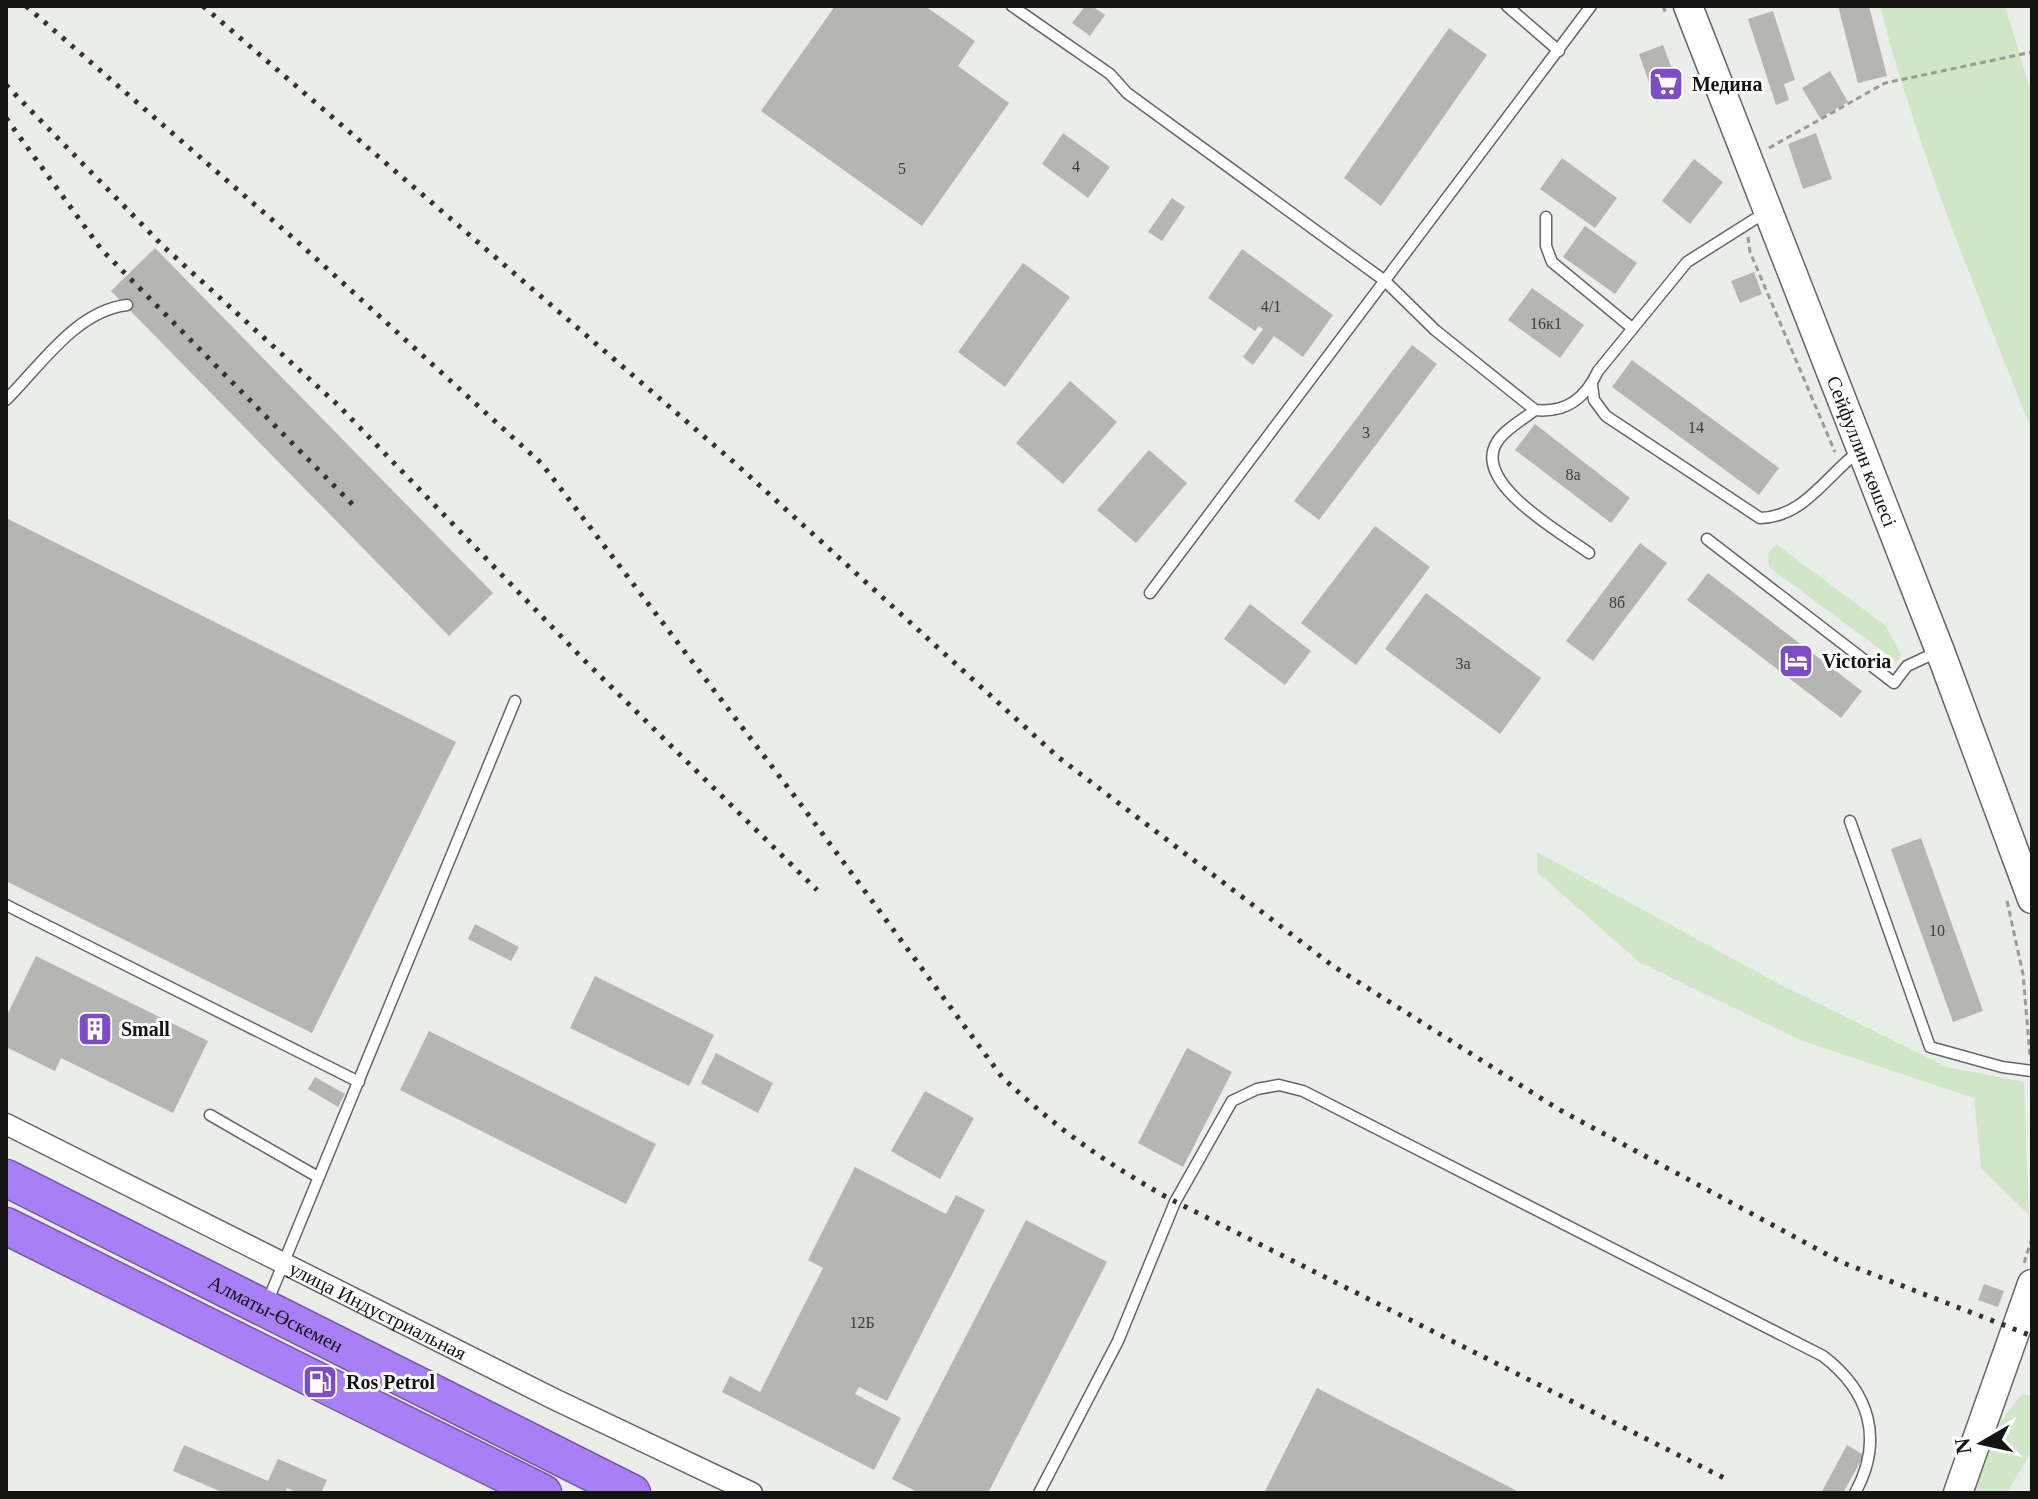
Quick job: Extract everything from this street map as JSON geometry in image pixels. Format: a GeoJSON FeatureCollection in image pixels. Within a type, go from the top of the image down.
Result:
{"type":"FeatureCollection","features":[{"type":"Feature","properties":{"kind":"highway","name":"Алматы-Өскемен"},"geometry":{"type":"LineString","coordinates":[[6,1178],[632,1493]]}},
{"type":"Feature","properties":{"kind":"highway","name":"Алматы-Өскемен"},"geometry":{"type":"LineString","coordinates":[[6,1226],[543,1493]]}},
{"type":"Feature","properties":{"kind":"main road","name":"Сейфуллин көшесі"},"geometry":{"type":"LineString","coordinates":[[1688,6],[1748,160],[1757,217],[1851,457],[1940,651],[2019,896]]}},
{"type":"Feature","properties":{"kind":"main road"},"geometry":{"type":"LineString","coordinates":[[1958,1493],[2032,1284]]}},
{"type":"Feature","properties":{"kind":"street","name":"улица Индустриальная"},"geometry":{"type":"LineString","coordinates":[[6,1124],[554,1399],[752,1493]]}},
{"type":"Feature","properties":{"kind":"lane"},"geometry":{"type":"LineString","coordinates":[[1012,6],[1110,74],[1127,93],[1385,281],[1435,330],[1535,410],[1554,412],[1569,407],[1592,385],[1598,371],[1687,262],[1757,217]]}},
{"type":"Feature","properties":{"kind":"lane"},"geometry":{"type":"LineString","coordinates":[[1507,6],[1559,51]]}},
{"type":"Feature","properties":{"kind":"lane"},"geometry":{"type":"LineString","coordinates":[[1150,593],[1591,6]]}},
{"type":"Feature","properties":{"kind":"lane"},"geometry":{"type":"LineString","coordinates":[[1546,217],[1546,246],[1552,262],[1632,328]]}},
{"type":"Feature","properties":{"kind":"lane"},"geometry":{"type":"LineString","coordinates":[[6,400],[84,320],[107,307],[127,305]]}},
{"type":"Feature","properties":{"kind":"lane"},"geometry":{"type":"LineString","coordinates":[[1592,385],[1594,400],[1606,416],[1760,518],[1788,513],[1801,505],[1851,457]]}},
{"type":"Feature","properties":{"kind":"lane"},"geometry":{"type":"LineString","coordinates":[[1535,410],[1496,442],[1492,460],[1496,478],[1510,494],[1589,553]]}},
{"type":"Feature","properties":{"kind":"lane"},"geometry":{"type":"LineString","coordinates":[[1707,539],[1894,683],[1907,666],[1940,651]]}},
{"type":"Feature","properties":{"kind":"lane"},"geometry":{"type":"LineString","coordinates":[[265,1308],[515,701]]}},
{"type":"Feature","properties":{"kind":"lane"},"geometry":{"type":"LineString","coordinates":[[1850,821],[1930,1047],[2032,1071]]}},
{"type":"Feature","properties":{"kind":"lane"},"geometry":{"type":"LineString","coordinates":[[6,905],[359,1082]]}},
{"type":"Feature","properties":{"kind":"lane"},"geometry":{"type":"LineString","coordinates":[[1039,1493],[1118,1341],[1175,1202],[1232,1101],[1257,1089],[1279,1085],[1303,1091],[1823,1356],[1846,1373],[1862,1401],[1869,1425],[1872,1446],[1866,1472],[1855,1493]]}},
{"type":"Feature","properties":{"kind":"lane"},"geometry":{"type":"LineString","coordinates":[[210,1115],[318,1177]]}},
{"type":"Feature","properties":{"kind":"path"},"geometry":{"type":"LineString","coordinates":[[1748,160],[1866,90],[1885,83],[2032,52]]}},
{"type":"Feature","properties":{"kind":"path"},"geometry":{"type":"LineString","coordinates":[[1757,217],[1750,252],[1851,457]]}},
{"type":"Feature","properties":{"kind":"path"},"geometry":{"type":"LineString","coordinates":[[2019,896],[2032,1071]]}},
{"type":"Feature","properties":{"kind":"green space"},"geometry":{"type":"Polygon","coordinates":[[[1880,6],[2005,6],[2032,95],[2032,431],[1930,168],[1880,6]]]}},
{"type":"Feature","properties":{"kind":"green space"},"geometry":{"type":"Polygon","coordinates":[[[1776,544],[1886,626],[1901,655],[1897,662],[1769,567],[1768,553],[1776,544]]]}},
{"type":"Feature","properties":{"kind":"green space"},"geometry":{"type":"Polygon","coordinates":[[[1537,852],[1781,985],[1947,1067],[2024,1082],[2029,1215],[1981,1168],[1974,1098],[1800,1040],[1639,962],[1537,872],[1537,852]]]}},
{"type":"Feature","properties":{"kind":"green space"},"geometry":{"type":"Polygon","coordinates":[[[2021,1395],[2032,1395],[2032,1451],[2007,1493],[1969,1493],[1988,1439],[2021,1395]]]}},
{"type":"Feature","properties":{"kind":"building"},"geometry":{"type":"Polygon","coordinates":[[[835,6],[925,6],[975,41],[958,66],[1009,103],[922,226],[761,111],[835,6]]]}},
{"type":"Feature","properties":{"kind":"building"},"geometry":{"type":"Polygon","coordinates":[[[1085,6],[1092,6],[1105,15],[1090,36],[1072,23],[1085,6]]]}},
{"type":"Feature","properties":{"kind":"building"},"geometry":{"type":"Polygon","coordinates":[[[1838,6],[1869,6],[1887,76],[1858,83],[1838,6]]]}},
{"type":"Feature","properties":{"kind":"building"},"geometry":{"type":"Polygon","coordinates":[[[1773,11],[1795,80],[1784,84],[1789,100],[1776,105],[1748,19],[1773,11]]]}},
{"type":"Feature","properties":{"kind":"building"},"geometry":{"type":"Polygon","coordinates":[[[1449,28],[1487,55],[1381,206],[1344,178],[1449,28]]]}},
{"type":"Feature","properties":{"kind":"building"},"geometry":{"type":"Polygon","coordinates":[[[1663,45],[1681,93],[1656,102],[1639,54],[1663,45]]]}},
{"type":"Feature","properties":{"kind":"building"},"geometry":{"type":"Polygon","coordinates":[[[1830,71],[1848,102],[1820,118],[1802,88],[1830,71]]]}},
{"type":"Feature","properties":{"kind":"building"},"geometry":{"type":"Polygon","coordinates":[[[1063,133],[1110,167],[1088,198],[1042,164],[1063,133]]]}},
{"type":"Feature","properties":{"kind":"building"},"geometry":{"type":"Polygon","coordinates":[[[1816,133],[1832,179],[1803,189],[1788,144],[1816,133]]]}},
{"type":"Feature","properties":{"kind":"building"},"geometry":{"type":"Polygon","coordinates":[[[1562,158],[1617,198],[1595,228],[1540,189],[1562,158]]]}},
{"type":"Feature","properties":{"kind":"building"},"geometry":{"type":"Polygon","coordinates":[[[1694,159],[1723,182],[1690,224],[1662,201],[1694,159]]]}},
{"type":"Feature","properties":{"kind":"building"},"geometry":{"type":"Polygon","coordinates":[[[1172,198],[1185,207],[1162,241],[1148,232],[1172,198]]]}},
{"type":"Feature","properties":{"kind":"building"},"geometry":{"type":"Polygon","coordinates":[[[1585,226],[1637,263],[1615,294],[1563,257],[1585,226]]]}},
{"type":"Feature","properties":{"kind":"building"},"geometry":{"type":"Polygon","coordinates":[[[155,248],[493,593],[449,636],[111,291],[155,248]]]}},
{"type":"Feature","properties":{"kind":"building"},"geometry":{"type":"Polygon","coordinates":[[[1242,249],[1333,315],[1303,357],[1274,336],[1253,365],[1243,357],[1263,329],[1259,326],[1255,331],[1208,298],[1242,249]]]}},
{"type":"Feature","properties":{"kind":"building"},"geometry":{"type":"Polygon","coordinates":[[[1023,263],[1070,297],[1005,387],[958,352],[1023,263]]]}},
{"type":"Feature","properties":{"kind":"building"},"geometry":{"type":"Polygon","coordinates":[[[1754,272],[1762,294],[1740,303],[1731,281],[1754,272]]]}},
{"type":"Feature","properties":{"kind":"building"},"geometry":{"type":"Polygon","coordinates":[[[1532,288],[1584,325],[1560,358],[1508,320],[1532,288]]]}},
{"type":"Feature","properties":{"kind":"building"},"geometry":{"type":"Polygon","coordinates":[[[1412,345],[1437,364],[1319,520],[1294,501],[1412,345]]]}},
{"type":"Feature","properties":{"kind":"building"},"geometry":{"type":"Polygon","coordinates":[[[1632,360],[1779,468],[1759,495],[1612,387],[1632,360]]]}},
{"type":"Feature","properties":{"kind":"building"},"geometry":{"type":"Polygon","coordinates":[[[1070,381],[1117,422],[1063,484],[1016,443],[1070,381]]]}},
{"type":"Feature","properties":{"kind":"building"},"geometry":{"type":"Polygon","coordinates":[[[1535,424],[1630,498],[1611,523],[1515,450],[1535,424]]]}},
{"type":"Feature","properties":{"kind":"building"},"geometry":{"type":"Polygon","coordinates":[[[1149,450],[1187,483],[1136,543],[1097,510],[1149,450]]]}},
{"type":"Feature","properties":{"kind":"building"},"geometry":{"type":"Polygon","coordinates":[[[6,518],[456,742],[312,1033],[6,881],[6,518]]]}},
{"type":"Feature","properties":{"kind":"building"},"geometry":{"type":"Polygon","coordinates":[[[1375,526],[1430,567],[1356,665],[1301,623],[1375,526]]]}},
{"type":"Feature","properties":{"kind":"building"},"geometry":{"type":"Polygon","coordinates":[[[1640,543],[1667,563],[1593,661],[1566,641],[1640,543]]]}},
{"type":"Feature","properties":{"kind":"building","name":"Victoria"},"geometry":{"type":"Polygon","coordinates":[[[1708,573],[1862,691],[1841,718],[1687,600],[1708,573]]]}},
{"type":"Feature","properties":{"kind":"building"},"geometry":{"type":"Polygon","coordinates":[[[1426,593],[1541,678],[1500,734],[1385,649],[1426,593]]]}},
{"type":"Feature","properties":{"kind":"building"},"geometry":{"type":"Polygon","coordinates":[[[1250,604],[1311,651],[1285,685],[1224,639],[1250,604]]]}},
{"type":"Feature","properties":{"kind":"building"},"geometry":{"type":"Polygon","coordinates":[[[1921,838],[1983,1011],[1953,1022],[1891,849],[1921,838]]]}},
{"type":"Feature","properties":{"kind":"building"},"geometry":{"type":"Polygon","coordinates":[[[475,924],[519,947],[511,961],[468,939],[475,924]]]}},
{"type":"Feature","properties":{"kind":"building","name":"Small"},"geometry":{"type":"Polygon","coordinates":[[[36,956],[208,1041],[173,1113],[61,1058],[55,1071],[6,1047],[6,1017],[36,956]]]}},
{"type":"Feature","properties":{"kind":"building"},"geometry":{"type":"Polygon","coordinates":[[[595,976],[714,1035],[689,1086],[570,1028],[595,976]]]}},
{"type":"Feature","properties":{"kind":"building"},"geometry":{"type":"Polygon","coordinates":[[[429,1031],[656,1144],[626,1204],[400,1090],[429,1031]]]}},
{"type":"Feature","properties":{"kind":"building"},"geometry":{"type":"Polygon","coordinates":[[[1187,1048],[1232,1072],[1183,1167],[1138,1143],[1187,1048]]]}},
{"type":"Feature","properties":{"kind":"building"},"geometry":{"type":"Polygon","coordinates":[[[716,1053],[773,1083],[758,1113],[701,1083],[716,1053]]]}},
{"type":"Feature","properties":{"kind":"building"},"geometry":{"type":"Polygon","coordinates":[[[315,1077],[345,1094],[338,1107],[308,1089],[315,1077]]]}},
{"type":"Feature","properties":{"kind":"building"},"geometry":{"type":"Polygon","coordinates":[[[925,1091],[974,1118],[940,1179],[891,1151],[925,1091]]]}},
{"type":"Feature","properties":{"kind":"building"},"geometry":{"type":"Polygon","coordinates":[[[855,1167],[946,1214],[956,1195],[985,1210],[887,1401],[859,1387],[855,1394],[901,1418],[874,1470],[722,1392],[730,1376],[760,1392],[823,1268],[808,1260],[855,1167]]]}},
{"type":"Feature","properties":{"kind":"building"},"geometry":{"type":"Polygon","coordinates":[[[1026,1220],[1107,1262],[988,1493],[919,1493],[892,1479],[1026,1220]]]}},
{"type":"Feature","properties":{"kind":"building"},"geometry":{"type":"Polygon","coordinates":[[[1984,1284],[2004,1291],[1998,1307],[1978,1300],[1984,1284]]]}},
{"type":"Feature","properties":{"kind":"building"},"geometry":{"type":"Polygon","coordinates":[[[1317,1388],[1377,1419],[1521,1493],[1264,1493],[1317,1388]]]}},
{"type":"Feature","properties":{"kind":"building"},"geometry":{"type":"Polygon","coordinates":[[[184,1445],[268,1481],[278,1459],[327,1480],[321,1493],[298,1493],[287,1488],[285,1493],[224,1493],[173,1471],[184,1445]]]}},
{"type":"Feature","properties":{"kind":"building"},"geometry":{"type":"Polygon","coordinates":[[[1847,1445],[1864,1455],[1843,1493],[1821,1493],[1847,1445]]]}},
{"type":"Feature","properties":{"kind":"railway"},"geometry":{"type":"LineString","coordinates":[[26,6],[300,244],[542,464],[802,806],[1002,1077],[1022,1096],[1081,1143],[1168,1198],[1728,1480]]}},
{"type":"Feature","properties":{"kind":"railway"},"geometry":{"type":"LineString","coordinates":[[203,6],[736,464],[1058,757],[1333,966],[1558,1109],[1841,1262],[2032,1336]]}},
{"type":"Feature","properties":{"kind":"railway"},"geometry":{"type":"LineString","coordinates":[[6,85],[164,247],[339,406],[583,659],[817,890]]}},
{"type":"Feature","properties":{"kind":"railway"},"geometry":{"type":"LineString","coordinates":[[6,118],[101,249],[358,510]]}},
{"type":"Feature","properties":{"kind":"place","name":"Медина"},"geometry":{"type":"Point","coordinates":[1666,84]}},
{"type":"Feature","properties":{"kind":"place","name":"Victoria"},"geometry":{"type":"Point","coordinates":[1796,661]}},
{"type":"Feature","properties":{"kind":"place","name":"Small"},"geometry":{"type":"Point","coordinates":[95,1029]}},
{"type":"Feature","properties":{"kind":"place","name":"Ros Petrol"},"geometry":{"type":"Point","coordinates":[320,1382]}}]}
